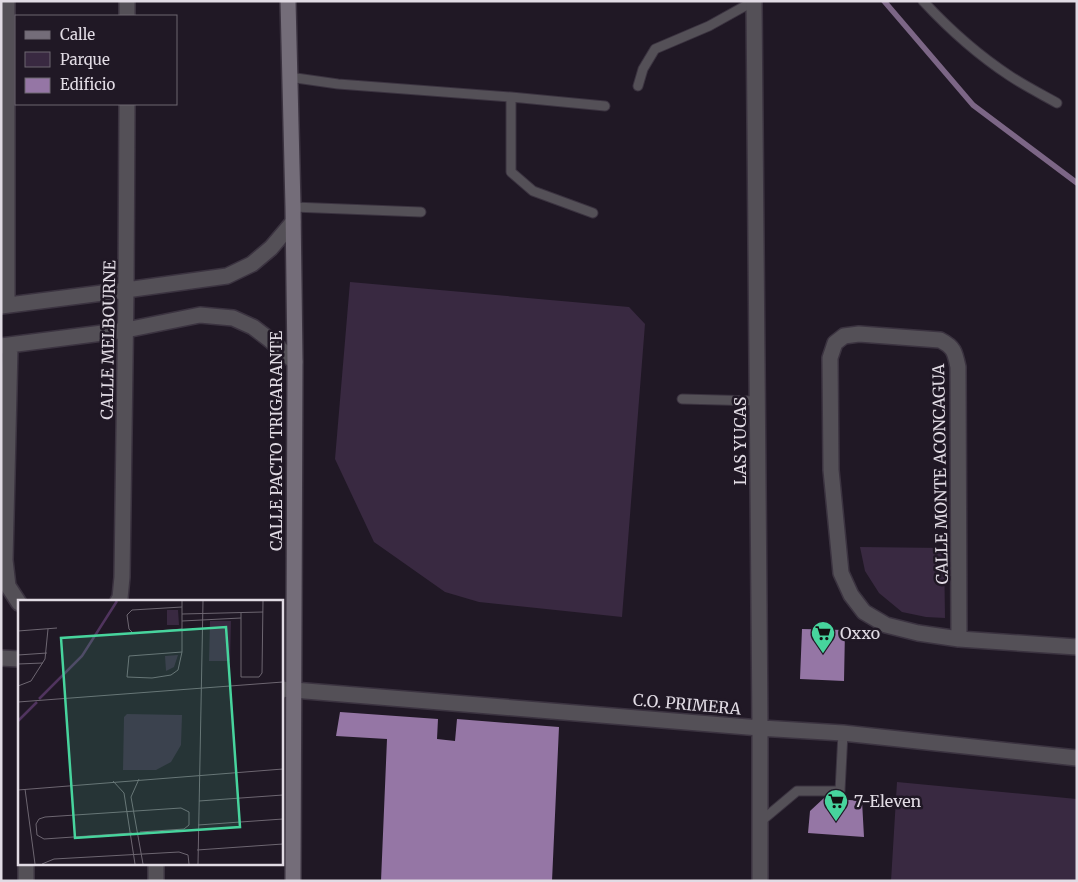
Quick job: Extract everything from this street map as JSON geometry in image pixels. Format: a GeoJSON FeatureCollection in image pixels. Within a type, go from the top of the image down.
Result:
{"type":"FeatureCollection","features":[{"type":"Feature","properties":{"kind":"street"},"geometry":{"type":"LineString","coordinates":[[7,1],[4,305],[227,276],[252,264],[271,248],[293,214]]}},
{"type":"Feature","properties":{"kind":"street"},"geometry":{"type":"LineString","coordinates":[[127,1],[127,15]]}},
{"type":"Feature","properties":{"kind":"street","name":"CALLE PACTO TRIGARANTE"},"geometry":{"type":"LineString","coordinates":[[288,1],[295,362],[287,689],[293,881]]}},
{"type":"Feature","properties":{"kind":"street","name":"LAS YUCAS"},"geometry":{"type":"LineString","coordinates":[[754,1],[760,881]]}},
{"type":"Feature","properties":{"kind":"street","name":"CALLE MELBOURNE"},"geometry":{"type":"LineString","coordinates":[[119,600],[122,577],[127,105]]}},
{"type":"Feature","properties":{"kind":"street"},"geometry":{"type":"LineString","coordinates":[[18,601],[8,586],[5,560],[6,346],[126,330],[200,315],[233,318],[253,327],[295,362]]}},
{"type":"Feature","properties":{"kind":"street","name":"CALLE MONTE ACONCAGUA"},"geometry":{"type":"LineString","coordinates":[[959,638],[958,367],[956,355],[950,345],[940,340],[859,334],[844,336],[835,343],[830,358],[831,470],[841,573],[851,595],[864,612],[886,625],[959,638],[1077,647]]}},
{"type":"Feature","properties":{"kind":"street"},"geometry":{"type":"LineString","coordinates":[[1,658],[18,660]]}},
{"type":"Feature","properties":{"kind":"street","name":"C.O. PRIMERA"},"geometry":{"type":"LineString","coordinates":[[287,689],[760,728],[843,733],[1077,758]]}},
{"type":"Feature","properties":{"kind":"street"},"geometry":{"type":"LineString","coordinates":[[26,864],[26,881]]}},
{"type":"Feature","properties":{"kind":"street"},"geometry":{"type":"LineString","coordinates":[[156,864],[156,881]]}},
{"type":"Feature","properties":{"kind":"lane"},"geometry":{"type":"LineString","coordinates":[[638,86],[643,69],[655,49],[709,26],[754,1]]}},
{"type":"Feature","properties":{"kind":"lane"},"geometry":{"type":"LineString","coordinates":[[923,1],[935,15],[967,44],[1010,76],[1057,103]]}},
{"type":"Feature","properties":{"kind":"lane"},"geometry":{"type":"LineString","coordinates":[[290,77],[338,84],[511,96],[605,106]]}},
{"type":"Feature","properties":{"kind":"lane"},"geometry":{"type":"LineString","coordinates":[[511,96],[511,172],[533,191],[593,213]]}},
{"type":"Feature","properties":{"kind":"lane"},"geometry":{"type":"LineString","coordinates":[[293,214],[421,212]]}},
{"type":"Feature","properties":{"kind":"lane"},"geometry":{"type":"LineString","coordinates":[[682,399],[757,401]]}},
{"type":"Feature","properties":{"kind":"lane"},"geometry":{"type":"LineString","coordinates":[[760,822],[797,791],[840,791],[843,733]]}},
{"type":"Feature","properties":{"kind":"green space"},"geometry":{"type":"Polygon","coordinates":[[[350,282],[629,307],[645,324],[622,617],[479,602],[445,592],[374,542],[335,459],[350,282]]]}},
{"type":"Feature","properties":{"kind":"green space"},"geometry":{"type":"Polygon","coordinates":[[[860,547],[944,548],[945,618],[926,617],[902,612],[879,593],[865,571],[860,547]]]}},
{"type":"Feature","properties":{"kind":"green space"},"geometry":{"type":"Polygon","coordinates":[[[897,782],[1077,799],[1077,881],[891,881],[897,782]]]}},
{"type":"Feature","properties":{"kind":"building","name":"Oxxo"},"geometry":{"type":"Polygon","coordinates":[[[802,629],[845,630],[844,681],[800,679],[802,629]]]}},
{"type":"Feature","properties":{"kind":"building"},"geometry":{"type":"Polygon","coordinates":[[[340,712],[438,719],[437,739],[455,741],[457,719],[559,727],[552,881],[381,881],[387,739],[336,736],[340,712]]]}},
{"type":"Feature","properties":{"kind":"building","name":"7-Eleven"},"geometry":{"type":"Polygon","coordinates":[[[824,798],[862,801],[864,837],[808,833],[810,811],[824,798]]]}},
{"type":"Feature","properties":{"kind":"waterway"},"geometry":{"type":"LineString","coordinates":[[884,1],[973,105],[1077,183]]}},
{"type":"Feature","properties":{"kind":"place","name":"Oxxo"},"geometry":{"type":"Point","coordinates":[823,654]}},
{"type":"Feature","properties":{"kind":"place","name":"7-Eleven"},"geometry":{"type":"Point","coordinates":[836,822]}}]}
